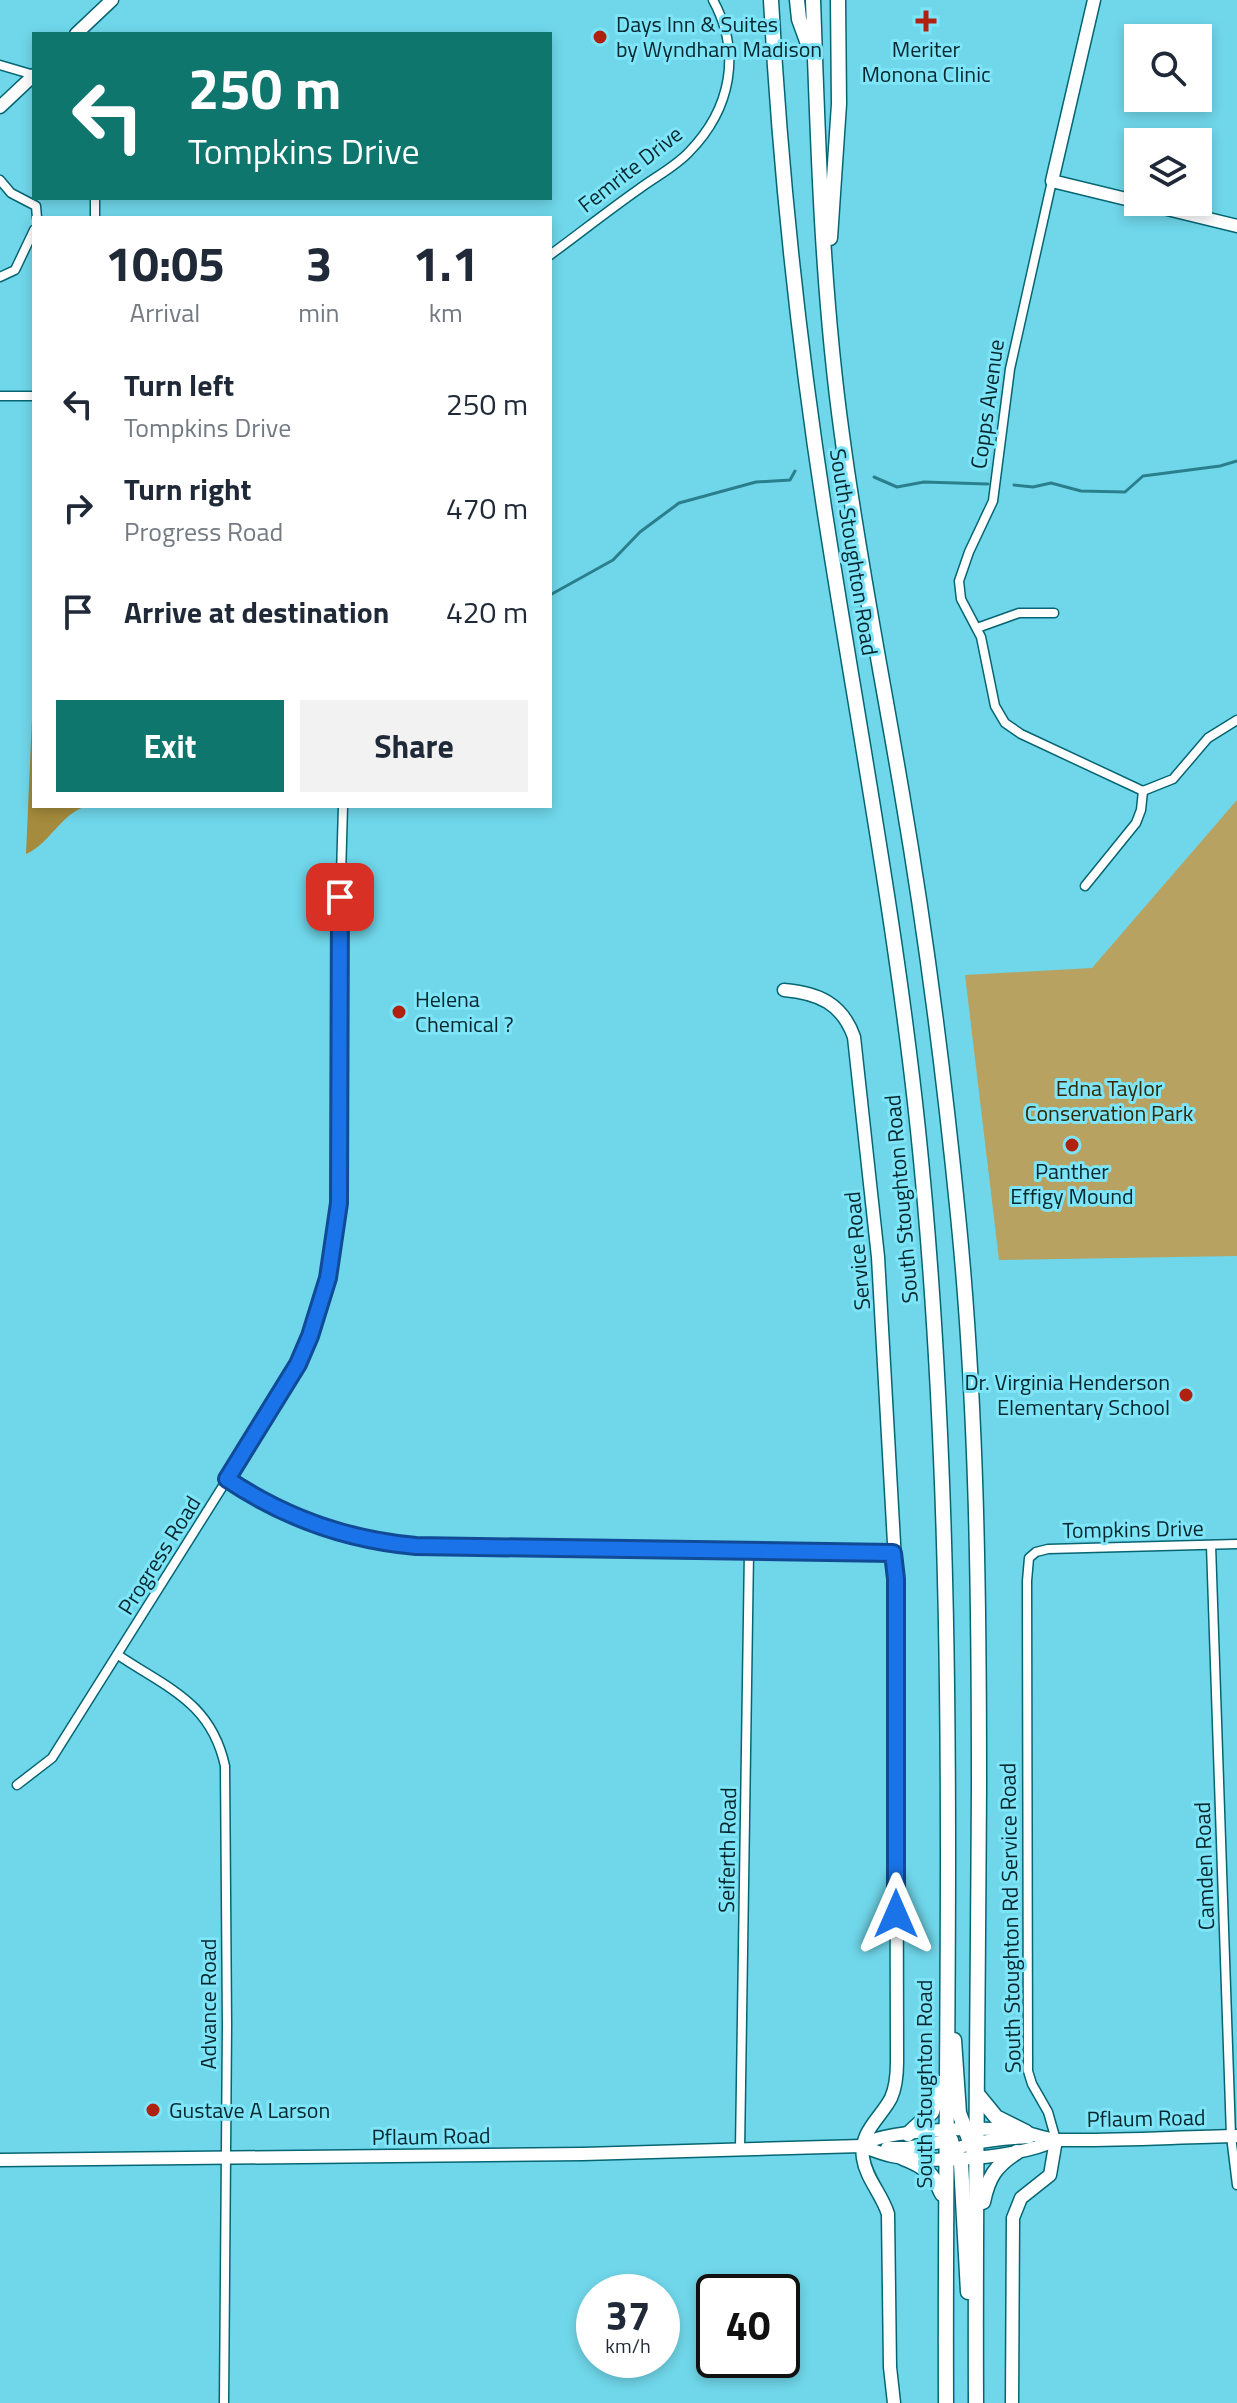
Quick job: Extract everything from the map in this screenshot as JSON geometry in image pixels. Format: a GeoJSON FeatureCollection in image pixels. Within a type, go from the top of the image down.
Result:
{"type":"FeatureCollection","features":[{"type":"Feature","properties":{"kind":"main road","name":"South Stoughton Road"},"geometry":{"type":"LineString","coordinates":[[771,0],[776,102],[797,317],[824,508],[894,944],[932,1281],[945,1523],[946,2072],[976,2217],[976,2403]]}},
{"type":"Feature","properties":{"kind":"main road"},"geometry":{"type":"LineString","coordinates":[[797,0],[799,19],[815,63]]}},
{"type":"Feature","properties":{"kind":"main road","name":"South Stoughton Road"},"geometry":{"type":"LineString","coordinates":[[813,0],[830,340],[849,483],[927,958],[962,1262],[978,1540],[978,2095],[945,2199],[946,2403]]}},
{"type":"Feature","properties":{"kind":"main road"},"geometry":{"type":"LineString","coordinates":[[825,270],[830,244],[839,104],[838,0]]}},
{"type":"Feature","properties":{"kind":"main road"},"geometry":{"type":"LineString","coordinates":[[946,1972],[957,2066],[968,2298],[976,2340]]}},
{"type":"Feature","properties":{"kind":"main road"},"geometry":{"type":"LineString","coordinates":[[908,2134],[932,2112],[946,2072]]}},
{"type":"Feature","properties":{"kind":"main road"},"geometry":{"type":"LineString","coordinates":[[978,2095],[996,2117],[1026,2132]]}},
{"type":"Feature","properties":{"kind":"main road"},"geometry":{"type":"LineString","coordinates":[[976,2217],[991,2174],[1017,2152]]}},
{"type":"Feature","properties":{"kind":"main road"},"geometry":{"type":"LineString","coordinates":[[903,2158],[929,2171],[945,2199]]}},
{"type":"Feature","properties":{"kind":"street"},"geometry":{"type":"LineString","coordinates":[[78,32],[112,0]]}},
{"type":"Feature","properties":{"kind":"street","name":"Femrite Drive"},"geometry":{"type":"LineString","coordinates":[[552,254],[687,155],[709,129],[723,103],[730,52],[713,0]]}},
{"type":"Feature","properties":{"kind":"street","name":"Copps Avenue"},"geometry":{"type":"LineString","coordinates":[[1094,0],[1010,369],[993,501],[959,581],[961,599],[977,628],[992,693],[1001,717],[1021,734],[1143,791]]}},
{"type":"Feature","properties":{"kind":"street"},"geometry":{"type":"LineString","coordinates":[[0,65],[32,74]]}},
{"type":"Feature","properties":{"kind":"street"},"geometry":{"type":"LineString","coordinates":[[0,107],[32,77]]}},
{"type":"Feature","properties":{"kind":"street"},"geometry":{"type":"LineString","coordinates":[[0,180],[11,193],[36,206],[37,216]]}},
{"type":"Feature","properties":{"kind":"street"},"geometry":{"type":"LineString","coordinates":[[1052,181],[1237,226]]}},
{"type":"Feature","properties":{"kind":"street"},"geometry":{"type":"LineString","coordinates":[[0,277],[15,270],[32,234]]}},
{"type":"Feature","properties":{"kind":"street"},"geometry":{"type":"LineString","coordinates":[[0,396],[32,396]]}},
{"type":"Feature","properties":{"kind":"street"},"geometry":{"type":"LineString","coordinates":[[977,628],[1019,613],[1054,613]]}},
{"type":"Feature","properties":{"kind":"street"},"geometry":{"type":"LineString","coordinates":[[1085,886],[1136,823],[1143,791],[1173,779],[1208,738],[1237,720]]}},
{"type":"Feature","properties":{"kind":"street","name":"Progress Road"},"geometry":{"type":"LineString","coordinates":[[17,1785],[52,1758],[298,1364],[310,1336],[328,1278],[339,1203],[338,980],[343,808]]}},
{"type":"Feature","properties":{"kind":"street","name":"Service Road"},"geometry":{"type":"LineString","coordinates":[[784,990],[813,994],[826,1000],[843,1014],[854,1037],[882,1307],[893,1553]]}},
{"type":"Feature","properties":{"kind":"street"},"geometry":{"type":"LineString","coordinates":[[227,1479],[258,1500],[290,1515],[319,1527],[384,1544],[893,1553],[896,1579],[897,2074],[892,2097],[864,2136],[862,2146],[866,2170],[884,2198],[888,2214],[888,2315],[894,2403]]}},
{"type":"Feature","properties":{"kind":"street","name":"Tompkins Drive"},"geometry":{"type":"LineString","coordinates":[[1031,1556],[1048,1549],[1237,1544]]}},
{"type":"Feature","properties":{"kind":"street","name":"Camden Road"},"geometry":{"type":"LineString","coordinates":[[1211,1545],[1224,1933],[1237,2185]]}},
{"type":"Feature","properties":{"kind":"street","name":"Seiferth Road"},"geometry":{"type":"LineString","coordinates":[[740,2150],[749,1551]]}},
{"type":"Feature","properties":{"kind":"street","name":"South Stoughton Rd Service Road"},"geometry":{"type":"LineString","coordinates":[[1031,1556],[1027,1581],[1028,2071],[1048,2112],[1056,2140]]}},
{"type":"Feature","properties":{"kind":"street","name":"Advance Road"},"geometry":{"type":"LineString","coordinates":[[118,1655],[196,1706],[213,1733],[225,1766],[224,2403]]}},
{"type":"Feature","properties":{"kind":"street"},"geometry":{"type":"LineString","coordinates":[[1224,1933],[1236,1932]]}},
{"type":"Feature","properties":{"kind":"street","name":"Pflaum Road"},"geometry":{"type":"LineString","coordinates":[[0,2160],[597,2154],[862,2146],[903,2158],[961,2143],[1026,2132],[1056,2140],[1234,2136]]}},
{"type":"Feature","properties":{"kind":"street","name":"Pflaum Road"},"geometry":{"type":"LineString","coordinates":[[862,2146],[875,2138],[908,2134],[1017,2152],[1056,2140]]}},
{"type":"Feature","properties":{"kind":"street"},"geometry":{"type":"LineString","coordinates":[[862,2146],[900,2149],[1027,2137],[1056,2140],[1050,2175],[1021,2198],[1013,2218],[1012,2403]]}},
{"type":"Feature","properties":{"kind":"green space","name":"Edna Taylor Conservation Park"},"geometry":{"type":"Polygon","coordinates":[[[1237,800],[1237,1256],[999,1260],[965,975],[1092,968],[1237,800]]]}},
{"type":"Feature","properties":{"kind":"shaded area"},"geometry":{"type":"Polygon","coordinates":[[[32,718],[32,808],[82,808],[70,815],[26,854],[32,718]]]}},
{"type":"Feature","properties":{"kind":"waterway"},"geometry":{"type":"LineString","coordinates":[[1014,485],[1033,487],[1051,483],[1081,491],[1125,492],[1143,476],[1237,461]]}},
{"type":"Feature","properties":{"kind":"waterway"},"geometry":{"type":"LineString","coordinates":[[552,594],[613,560],[640,532],[679,503],[756,482],[790,480],[795,471]]}},
{"type":"Feature","properties":{"kind":"waterway"},"geometry":{"type":"LineString","coordinates":[[874,477],[897,487],[924,482],[988,484]]}},
{"type":"Feature","properties":{"kind":"place","name":"Meriter Monona Clinic"},"geometry":{"type":"Point","coordinates":[926,21]}},
{"type":"Feature","properties":{"kind":"place","name":"Days Inn & Suites by Wyndham Madison"},"geometry":{"type":"Point","coordinates":[600,37]}},
{"type":"Feature","properties":{"kind":"place","name":"Helena Chemical ?"},"geometry":{"type":"Point","coordinates":[399,1012]}},
{"type":"Feature","properties":{"kind":"place","name":"Panther Effigy Mound"},"geometry":{"type":"Point","coordinates":[1072,1145]}},
{"type":"Feature","properties":{"kind":"place","name":"Dr. Virginia Henderson Elementary School"},"geometry":{"type":"Point","coordinates":[1186,1395]}},
{"type":"Feature","properties":{"kind":"place","name":"Gustave A Larson"},"geometry":{"type":"Point","coordinates":[153,2110]}},
{"type":"Feature","properties":{"kind":"route"},"geometry":{"type":"LineString","coordinates":[[340,897],[339,1203],[328,1278],[324,1297],[298,1364],[227,1479],[258,1500],[290,1515],[319,1527],[384,1544],[893,1553],[896,1579],[896,1914]]}}]}
